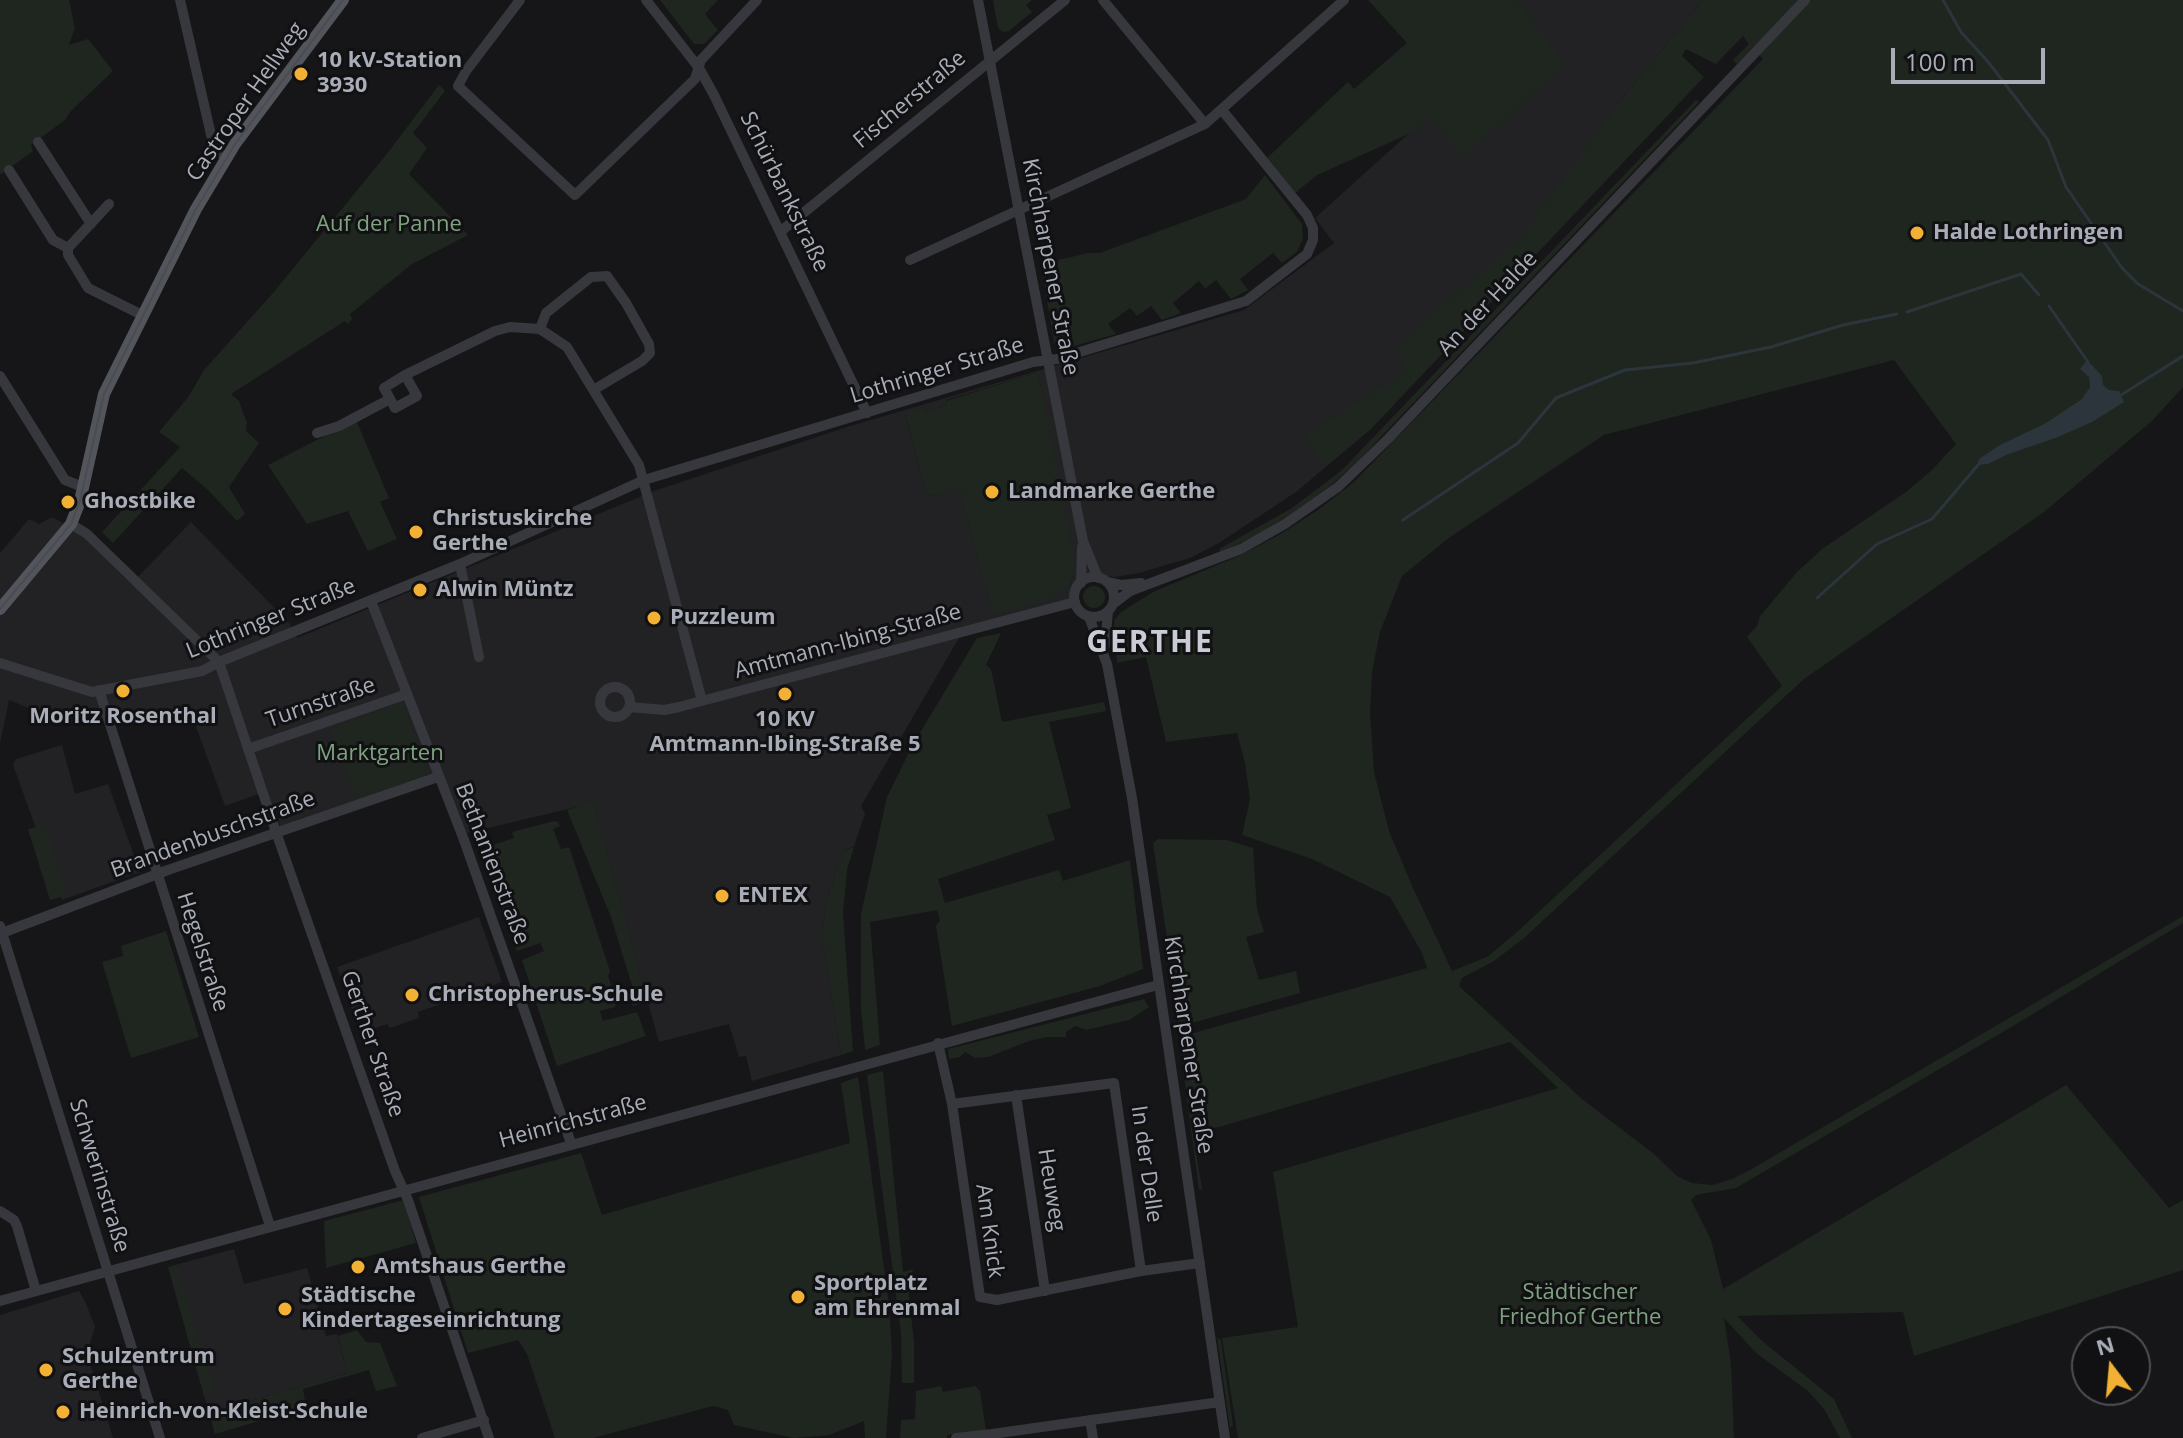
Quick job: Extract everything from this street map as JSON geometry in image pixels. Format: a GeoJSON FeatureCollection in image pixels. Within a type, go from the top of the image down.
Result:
{"type":"FeatureCollection","features":[{"type":"Feature","properties":{"kind":"main road","name":"Castroper Hellweg"},"geometry":{"type":"LineString","coordinates":[[0,609],[71,524],[83,487],[104,394],[196,209],[226,157],[343,0]]}},
{"type":"Feature","properties":{"kind":"street"},"geometry":{"type":"LineString","coordinates":[[180,0],[212,139],[219,152],[226,157]]}},
{"type":"Feature","properties":{"kind":"street"},"geometry":{"type":"LineString","coordinates":[[520,0],[458,86],[575,195],[695,79],[701,60],[757,0]]}},
{"type":"Feature","properties":{"kind":"street","name":"Schürbankstraße"},"geometry":{"type":"LineString","coordinates":[[646,0],[699,68],[714,95],[867,413]]}},
{"type":"Feature","properties":{"kind":"street","name":"Kirchharpener Straße"},"geometry":{"type":"LineString","coordinates":[[978,0],[1083,541],[1081,583]]}},
{"type":"Feature","properties":{"kind":"street","name":"Fischerstraße"},"geometry":{"type":"LineString","coordinates":[[780,232],[1065,0]]}},
{"type":"Feature","properties":{"kind":"street"},"geometry":{"type":"LineString","coordinates":[[1103,0],[1205,124]]}},
{"type":"Feature","properties":{"kind":"street"},"geometry":{"type":"LineString","coordinates":[[910,260],[1205,124],[1344,0]]}},
{"type":"Feature","properties":{"kind":"street","name":"An der Halde"},"geometry":{"type":"LineString","coordinates":[[1110,607],[1130,591],[1211,562],[1268,534],[1313,506],[1354,472],[1805,0]]}},
{"type":"Feature","properties":{"kind":"street","name":"Lothringer Straße"},"geometry":{"type":"LineString","coordinates":[[0,663],[86,691],[202,671],[460,564],[644,480],[1246,301],[1307,254],[1313,240],[1313,228],[1307,215],[1222,110]]}},
{"type":"Feature","properties":{"kind":"street"},"geometry":{"type":"LineString","coordinates":[[38,142],[91,224]]}},
{"type":"Feature","properties":{"kind":"street"},"geometry":{"type":"LineString","coordinates":[[9,170],[53,240],[68,248]]}},
{"type":"Feature","properties":{"kind":"street"},"geometry":{"type":"LineString","coordinates":[[109,204],[68,248],[68,255],[88,288],[142,315]]}},
{"type":"Feature","properties":{"kind":"street"},"geometry":{"type":"LineString","coordinates":[[540,329],[546,313],[591,277],[607,276],[649,344],[650,353],[595,389]]}},
{"type":"Feature","properties":{"kind":"street"},"geometry":{"type":"LineString","coordinates":[[405,375],[417,396],[395,408],[384,388],[405,375],[495,331],[510,327],[540,329],[567,347],[639,465],[702,701]]}},
{"type":"Feature","properties":{"kind":"street"},"geometry":{"type":"LineString","coordinates":[[0,376],[65,480],[83,487]]}},
{"type":"Feature","properties":{"kind":"street"},"geometry":{"type":"LineString","coordinates":[[317,433],[339,426],[390,399]]}},
{"type":"Feature","properties":{"kind":"street"},"geometry":{"type":"LineString","coordinates":[[71,524],[91,538],[219,662]]}},
{"type":"Feature","properties":{"kind":"street","name":"Kirchharpener Straße"},"geometry":{"type":"LineString","coordinates":[[1083,541],[1102,580]]}},
{"type":"Feature","properties":{"kind":"street"},"geometry":{"type":"LineString","coordinates":[[460,564],[479,657]]}},
{"type":"Feature","properties":{"kind":"street"},"geometry":{"type":"LineString","coordinates":[[1102,580],[1113,592],[1110,607],[1096,617],[1089,617],[1080,611],[1075,602],[1075,592],[1081,583],[1102,580]]}},
{"type":"Feature","properties":{"kind":"street","name":"An der Halde"},"geometry":{"type":"LineString","coordinates":[[1102,580],[1121,585],[1159,581]]}},
{"type":"Feature","properties":{"kind":"street","name":"Bethanienstraße"},"geometry":{"type":"LineString","coordinates":[[371,601],[487,903],[571,1143]]}},
{"type":"Feature","properties":{"kind":"street","name":"Amtmann-Ibing-Straße"},"geometry":{"type":"LineString","coordinates":[[629,707],[665,710],[1075,602]]}},
{"type":"Feature","properties":{"kind":"street","name":"Kirchharpener Straße"},"geometry":{"type":"LineString","coordinates":[[1110,607],[1105,627],[1106,659],[1138,834],[1225,1438]]}},
{"type":"Feature","properties":{"kind":"street","name":"Kirchharpener Straße"},"geometry":{"type":"LineString","coordinates":[[1089,617],[1106,659]]}},
{"type":"Feature","properties":{"kind":"street","name":"Gerther Straße"},"geometry":{"type":"LineString","coordinates":[[219,662],[489,1438]]}},
{"type":"Feature","properties":{"kind":"street","name":"Hegelstraße"},"geometry":{"type":"LineString","coordinates":[[99,690],[270,1226]]}},
{"type":"Feature","properties":{"kind":"street","name":"Turnstraße"},"geometry":{"type":"LineString","coordinates":[[248,749],[407,694]]}},
{"type":"Feature","properties":{"kind":"street","name":"Brandenbuschstraße"},"geometry":{"type":"LineString","coordinates":[[1,930],[438,777]]}},
{"type":"Feature","properties":{"kind":"street","name":"Schwerinstraße"},"geometry":{"type":"LineString","coordinates":[[1,930],[160,1438]]}},
{"type":"Feature","properties":{"kind":"street","name":"Heinrichstraße"},"geometry":{"type":"LineString","coordinates":[[0,1301],[1158,985]]}},
{"type":"Feature","properties":{"kind":"street","name":"Am Knick"},"geometry":{"type":"LineString","coordinates":[[938,1043],[952,1104],[978,1295],[983,1299],[997,1300],[1141,1271],[1200,1263]]}},
{"type":"Feature","properties":{"kind":"street","name":"In der Delle"},"geometry":{"type":"LineString","coordinates":[[952,1104],[1114,1083],[1141,1271]]}},
{"type":"Feature","properties":{"kind":"street","name":"Heuweg"},"geometry":{"type":"LineString","coordinates":[[1016,1095],[1045,1291]]}},
{"type":"Feature","properties":{"kind":"street"},"geometry":{"type":"LineString","coordinates":[[0,1211],[14,1220],[17,1226],[36,1291]]}},
{"type":"Feature","properties":{"kind":"street"},"geometry":{"type":"LineString","coordinates":[[956,1438],[992,1436],[1220,1402]]}},
{"type":"Feature","properties":{"kind":"street"},"geometry":{"type":"LineString","coordinates":[[422,1438],[484,1420]]}},
{"type":"Feature","properties":{"kind":"street"},"geometry":{"type":"LineString","coordinates":[[1090,1420],[1093,1438]]}},
{"type":"Feature","properties":{"kind":"shaded area"},"geometry":{"type":"Polygon","coordinates":[[[1393,0],[1703,0],[1611,112],[1449,345],[1371,429],[1296,492],[1219,543],[1190,558],[1115,577],[1088,574],[1078,579],[1070,591],[1070,600],[963,631],[861,806],[865,814],[854,846],[843,851],[826,903],[822,936],[841,1055],[752,1081],[746,1056],[739,1057],[729,1024],[659,1042],[593,803],[467,833],[443,774],[281,828],[267,791],[225,806],[194,721],[67,724],[9,700],[0,744],[0,553],[29,519],[39,524],[52,517],[61,522],[85,539],[131,584],[191,522],[290,624],[297,638],[654,491],[847,427],[1244,310],[1334,243],[1315,218],[1447,99],[1393,0]],[[1035,373],[946,400],[947,405],[925,412],[923,407],[905,414],[927,496],[959,487],[993,615],[1068,587],[1074,575],[1039,376],[1035,373]]]}},
{"type":"Feature","properties":{"kind":"shaded area"},"geometry":{"type":"Polygon","coordinates":[[[2087,360],[2102,376],[2103,385],[2109,390],[2119,391],[2124,402],[2092,422],[2058,437],[1988,464],[1977,465],[1979,459],[2000,445],[2046,423],[2082,399],[2090,387],[2089,377],[2080,369],[2087,360]]]}},
{"type":"Feature","properties":{"kind":"shaded area"},"geometry":{"type":"Polygon","coordinates":[[[62,745],[75,794],[108,784],[140,872],[62,900],[13,765],[16,759],[62,745]]]}},
{"type":"Feature","properties":{"kind":"shaded area"},"geometry":{"type":"Polygon","coordinates":[[[479,917],[502,982],[418,1012],[419,1018],[390,1028],[387,1024],[361,1033],[337,967],[479,917]]]}},
{"type":"Feature","properties":{"kind":"shaded area"},"geometry":{"type":"Polygon","coordinates":[[[234,1249],[244,1284],[307,1268],[326,1336],[337,1334],[347,1373],[209,1413],[168,1267],[234,1249]]]}},
{"type":"Feature","properties":{"kind":"shaded area","name":"Schulzentrum Gerthe"},"geometry":{"type":"Polygon","coordinates":[[[79,1291],[95,1327],[87,1353],[113,1438],[0,1438],[0,1315],[79,1291]]]}},
{"type":"Feature","properties":{"kind":"green space"},"geometry":{"type":"Polygon","coordinates":[[[0,0],[69,0],[75,28],[69,45],[88,39],[113,71],[65,120],[31,145],[33,151],[0,175],[0,0]]]}},
{"type":"Feature","properties":{"kind":"green space"},"geometry":{"type":"Polygon","coordinates":[[[660,0],[718,0],[705,14],[718,30],[704,44],[694,44],[660,0]]]}},
{"type":"Feature","properties":{"kind":"green space"},"geometry":{"type":"Polygon","coordinates":[[[993,0],[1032,0],[1026,5],[1032,12],[1009,31],[1003,32],[998,28],[993,0]]]}},
{"type":"Feature","properties":{"kind":"green space"},"geometry":{"type":"Polygon","coordinates":[[[1368,0],[1516,0],[1566,65],[1463,157],[1428,118],[1413,132],[1317,175],[1295,193],[1267,158],[1348,82],[1354,89],[1407,43],[1368,0]]]}},
{"type":"Feature","properties":{"kind":"green space","name":"Städtischer Friedhof Gerthe"},"geometry":{"type":"Polygon","coordinates":[[[1703,0],[2183,0],[2183,387],[2152,421],[2044,512],[1804,679],[1523,939],[1494,961],[1462,978],[1459,986],[1582,1099],[1654,1154],[1677,1176],[1692,1183],[1713,1185],[1750,1170],[2183,916],[2183,923],[1736,1188],[1696,1195],[1691,1200],[1711,1240],[1723,1289],[2066,1085],[2169,1208],[2183,1200],[2183,1270],[1914,1356],[1903,1312],[1737,1316],[1761,1340],[1834,1399],[1852,1438],[1840,1438],[1824,1409],[1808,1391],[1756,1353],[1724,1318],[1731,1364],[1734,1438],[1238,1438],[1222,1338],[1298,1327],[1273,1172],[1558,1088],[1510,1042],[1219,1127],[1196,1130],[1193,1134],[1202,1189],[1199,1190],[1179,1037],[1427,968],[1422,953],[1390,897],[1312,859],[1242,835],[1250,799],[1237,733],[1166,742],[1146,657],[1117,663],[1114,621],[1121,612],[1155,591],[1239,556],[1279,535],[1354,482],[1763,59],[1753,47],[1737,64],[1733,60],[1749,44],[1743,36],[1716,64],[1686,49],[1682,56],[1704,77],[1371,429],[1325,467],[1304,436],[1407,371],[1396,346],[1521,237],[1611,112],[1703,0]],[[1894,360],[1604,435],[1450,537],[1402,576],[1380,632],[1372,672],[1370,712],[1374,772],[1389,831],[1452,971],[1487,957],[1517,932],[1782,686],[1747,637],[1757,626],[1760,616],[1797,572],[1822,549],[1906,492],[1956,444],[1894,360]]]}},
{"type":"Feature","properties":{"kind":"green space","name":"Auf der Panne"},"geometry":{"type":"Polygon","coordinates":[[[439,85],[445,91],[413,133],[427,148],[409,174],[468,235],[412,264],[350,314],[352,319],[348,324],[345,321],[231,394],[239,401],[247,423],[246,431],[259,443],[229,487],[245,514],[237,521],[182,468],[113,543],[102,532],[180,447],[159,432],[189,396],[204,370],[273,293],[439,85]]]}},
{"type":"Feature","properties":{"kind":"green space"},"geometry":{"type":"Polygon","coordinates":[[[1696,100],[1699,102],[1360,459],[1329,487],[1294,512],[1259,534],[1221,552],[1219,549],[1292,508],[1342,470],[1696,100]]]}},
{"type":"Feature","properties":{"kind":"green space"},"geometry":{"type":"Polygon","coordinates":[[[1265,175],[1302,224],[1303,239],[1297,252],[1282,263],[1273,253],[1240,279],[1248,290],[1231,299],[1216,280],[1205,289],[1199,281],[1173,303],[1181,313],[1162,320],[1151,306],[1137,316],[1130,308],[1108,324],[1116,334],[1067,348],[1054,343],[1041,264],[1100,253],[1246,199],[1265,175]]]}},
{"type":"Feature","properties":{"kind":"green space"},"geometry":{"type":"Polygon","coordinates":[[[1035,373],[1039,376],[1076,570],[1068,587],[1050,600],[993,615],[959,488],[927,496],[905,413],[923,407],[925,412],[947,405],[946,401],[1035,373]]]}},
{"type":"Feature","properties":{"kind":"green space"},"geometry":{"type":"Polygon","coordinates":[[[356,420],[389,498],[380,502],[397,539],[368,551],[348,511],[307,524],[268,465],[356,420]]]}},
{"type":"Feature","properties":{"kind":"green space"},"geometry":{"type":"Polygon","coordinates":[[[1094,586],[1102,589],[1105,597],[1102,605],[1094,608],[1086,605],[1083,597],[1086,589],[1094,586]]]}},
{"type":"Feature","properties":{"kind":"green space"},"geometry":{"type":"Polygon","coordinates":[[[1001,633],[986,665],[991,669],[1002,722],[1104,702],[1106,711],[1049,722],[1071,808],[1047,815],[1055,840],[938,879],[945,903],[1059,870],[1063,881],[1130,860],[1143,969],[1100,986],[952,1026],[936,926],[940,920],[937,910],[870,922],[880,1045],[865,1050],[861,1009],[861,914],[887,797],[912,746],[977,638],[1001,633]]]}},
{"type":"Feature","properties":{"kind":"green space","name":"Marktgarten"},"geometry":{"type":"Polygon","coordinates":[[[403,702],[426,769],[425,780],[358,803],[331,729],[403,702]]]}},
{"type":"Feature","properties":{"kind":"green space"},"geometry":{"type":"Polygon","coordinates":[[[593,802],[648,1002],[632,1006],[634,992],[611,917],[567,810],[593,802]]]}},
{"type":"Feature","properties":{"kind":"green space"},"geometry":{"type":"Polygon","coordinates":[[[554,821],[560,826],[553,829],[561,849],[569,847],[610,971],[608,976],[616,1003],[615,1007],[600,1011],[603,1021],[637,1012],[646,1036],[557,1066],[522,960],[544,951],[540,943],[517,951],[481,849],[514,838],[512,832],[554,821]]]}},
{"type":"Feature","properties":{"kind":"green space"},"geometry":{"type":"Polygon","coordinates":[[[45,825],[67,895],[50,900],[28,829],[45,825]]]}},
{"type":"Feature","properties":{"kind":"green space"},"geometry":{"type":"Polygon","coordinates":[[[1158,839],[1227,840],[1253,848],[1257,909],[1264,932],[1246,937],[1259,980],[1296,971],[1300,993],[1181,1026],[1177,1023],[1153,843],[1158,839]]]}},
{"type":"Feature","properties":{"kind":"green space"},"geometry":{"type":"Polygon","coordinates":[[[854,847],[847,870],[843,913],[853,1051],[841,1055],[822,936],[826,903],[843,851],[854,847]]]}},
{"type":"Feature","properties":{"kind":"green space"},"geometry":{"type":"Polygon","coordinates":[[[166,931],[199,1037],[131,1058],[102,962],[123,956],[121,946],[166,931]]]}},
{"type":"Feature","properties":{"kind":"green space"},"geometry":{"type":"Polygon","coordinates":[[[1144,999],[1149,1007],[1129,1020],[1086,1030],[1075,1026],[1066,1032],[1066,1037],[1029,1041],[988,1057],[975,1058],[965,1052],[960,1057],[949,1059],[948,1049],[1144,999]]]}},
{"type":"Feature","properties":{"kind":"green space"},"geometry":{"type":"Polygon","coordinates":[[[883,1071],[903,1272],[913,1269],[908,1288],[914,1342],[914,1383],[902,1383],[901,1333],[867,1075],[883,1071]]]}},
{"type":"Feature","properties":{"kind":"green space"},"geometry":{"type":"Polygon","coordinates":[[[858,1077],[889,1305],[892,1354],[886,1438],[865,1438],[864,1421],[829,1435],[794,1438],[734,1425],[728,1410],[713,1406],[593,1438],[555,1438],[527,1354],[518,1340],[468,1353],[419,1197],[581,1153],[602,1215],[850,1143],[841,1083],[858,1077]]]}},
{"type":"Feature","properties":{"kind":"green space"},"geometry":{"type":"Polygon","coordinates":[[[404,1200],[416,1243],[326,1268],[324,1221],[404,1200]]]}},
{"type":"Feature","properties":{"kind":"green space"},"geometry":{"type":"Polygon","coordinates":[[[177,1268],[215,1392],[204,1396],[169,1270],[177,1268]]]}},
{"type":"Feature","properties":{"kind":"green space"},"geometry":{"type":"Polygon","coordinates":[[[357,1330],[366,1342],[380,1343],[397,1386],[376,1391],[369,1370],[303,1389],[306,1407],[215,1434],[209,1413],[347,1373],[338,1336],[357,1330]]]}},
{"type":"Feature","properties":{"kind":"green space"},"geometry":{"type":"Polygon","coordinates":[[[1217,1337],[1221,1340],[1233,1425],[1230,1428],[1217,1337]]]}},
{"type":"Feature","properties":{"kind":"green space"},"geometry":{"type":"Polygon","coordinates":[[[941,1386],[943,1392],[975,1386],[980,1391],[986,1430],[947,1435],[947,1438],[900,1438],[901,1420],[915,1419],[916,1391],[941,1386]]]}},
{"type":"Feature","properties":{"kind":"waterway"},"geometry":{"type":"LineString","coordinates":[[1943,0],[1961,32],[2048,140],[2066,187],[2122,268],[2138,284],[2183,311]]}},
{"type":"Feature","properties":{"kind":"waterway"},"geometry":{"type":"LineString","coordinates":[[1907,312],[2021,274],[2039,295]]}},
{"type":"Feature","properties":{"kind":"waterway"},"geometry":{"type":"LineString","coordinates":[[2049,306],[2088,362]]}},
{"type":"Feature","properties":{"kind":"waterway"},"geometry":{"type":"LineString","coordinates":[[1403,520],[1518,443],[1556,398],[1625,370],[1693,363],[1771,347],[1843,325],[1897,314]]}},
{"type":"Feature","properties":{"kind":"waterway"},"geometry":{"type":"LineString","coordinates":[[2118,397],[2183,356]]}},
{"type":"Feature","properties":{"kind":"waterway"},"geometry":{"type":"LineString","coordinates":[[1817,598],[1877,544],[1932,519],[1978,465]]}},
{"type":"Feature","properties":{"kind":"tram line"},"geometry":{"type":"LineString","coordinates":[[0,609],[71,524],[80,501],[104,394],[196,209],[235,144],[343,0]]}},
{"type":"Feature","properties":{"kind":"place","name":"10 kV-Station 3930"},"geometry":{"type":"Point","coordinates":[301,74]}},
{"type":"Feature","properties":{"kind":"place","name":"Halde Lothringen"},"geometry":{"type":"Point","coordinates":[1917,233]}},
{"type":"Feature","properties":{"kind":"place","name":"Landmarke Gerthe"},"geometry":{"type":"Point","coordinates":[992,492]}},
{"type":"Feature","properties":{"kind":"place","name":"Ghostbike"},"geometry":{"type":"Point","coordinates":[68,502]}},
{"type":"Feature","properties":{"kind":"place","name":"Christuskirche Gerthe"},"geometry":{"type":"Point","coordinates":[416,532]}},
{"type":"Feature","properties":{"kind":"place","name":"Alwin Müntz"},"geometry":{"type":"Point","coordinates":[420,590]}},
{"type":"Feature","properties":{"kind":"place","name":"Puzzleum"},"geometry":{"type":"Point","coordinates":[654,618]}},
{"type":"Feature","properties":{"kind":"place","name":"Moritz Rosenthal"},"geometry":{"type":"Point","coordinates":[123,691]}},
{"type":"Feature","properties":{"kind":"place","name":"10 KV Amtmann-Ibing-Straße 5"},"geometry":{"type":"Point","coordinates":[785,694]}},
{"type":"Feature","properties":{"kind":"place","name":"ENTEX"},"geometry":{"type":"Point","coordinates":[722,896]}},
{"type":"Feature","properties":{"kind":"place","name":"Christopherus-Schule"},"geometry":{"type":"Point","coordinates":[412,995]}},
{"type":"Feature","properties":{"kind":"place","name":"Amtshaus Gerthe"},"geometry":{"type":"Point","coordinates":[358,1267]}},
{"type":"Feature","properties":{"kind":"place","name":"Sportplatz am Ehrenmal"},"geometry":{"type":"Point","coordinates":[798,1297]}},
{"type":"Feature","properties":{"kind":"place","name":"Städtische Kindertageseinrichtung"},"geometry":{"type":"Point","coordinates":[285,1309]}},
{"type":"Feature","properties":{"kind":"place","name":"Schulzentrum Gerthe"},"geometry":{"type":"Point","coordinates":[46,1370]}},
{"type":"Feature","properties":{"kind":"place","name":"Heinrich-von-Kleist-Schule"},"geometry":{"type":"Point","coordinates":[63,1412]}},
{"type":"Feature","properties":{"kind":"district","name":"GERTHE"},"geometry":{"type":"Point","coordinates":[1150,643]}}]}
